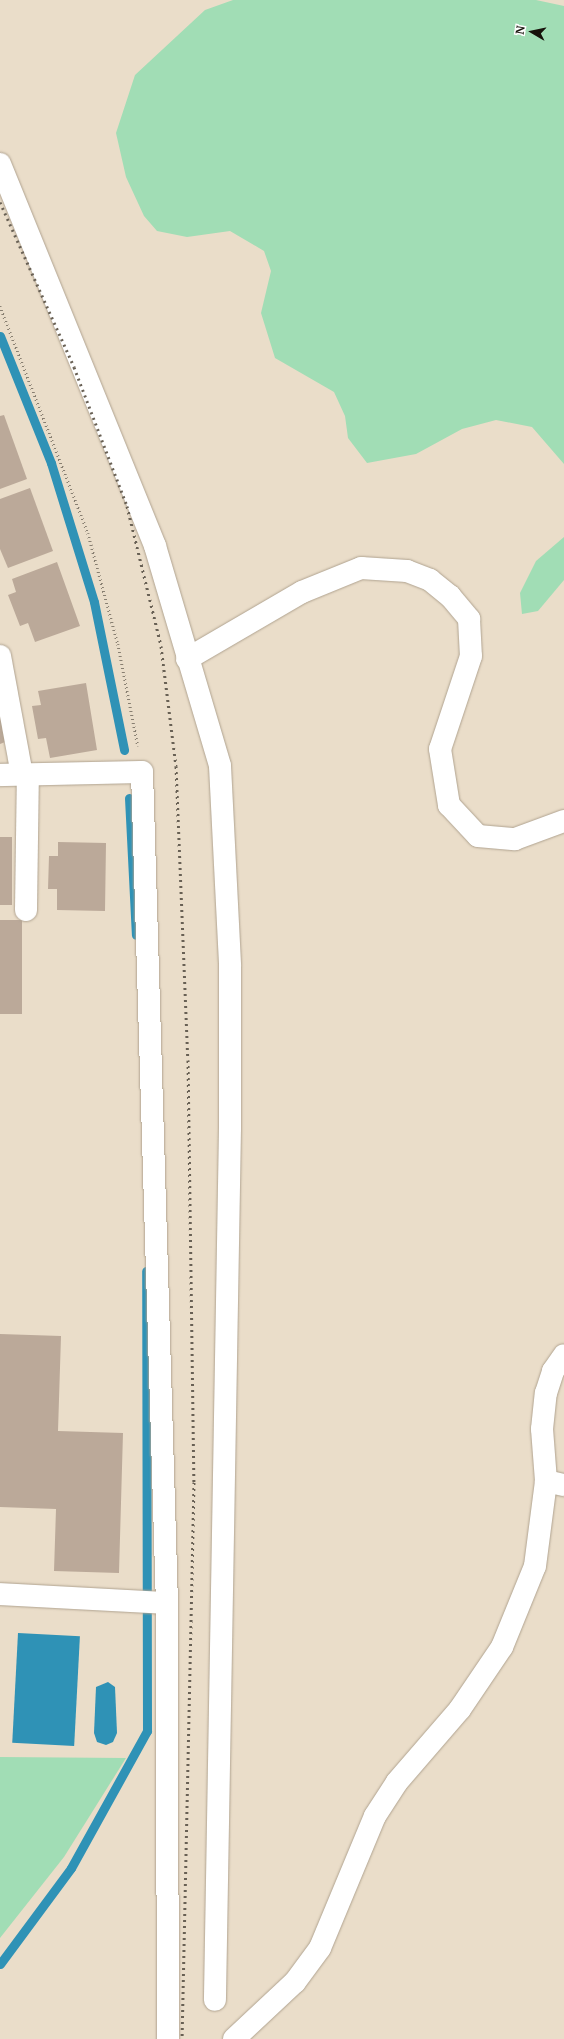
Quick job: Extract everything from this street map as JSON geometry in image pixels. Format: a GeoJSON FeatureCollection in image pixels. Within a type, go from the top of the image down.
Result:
{"type":"FeatureCollection","features":[{"type":"Feature","properties":{"kind":"street"},"geometry":{"type":"LineString","coordinates":[[0,164],[155,546],[187,659],[220,766],[230,966],[216,2000]]}},
{"type":"Feature","properties":{"kind":"street"},"geometry":{"type":"LineString","coordinates":[[187,659],[302,592],[361,568],[407,571],[430,580],[450,596],[469,619],[471,656],[440,750],[448,805],[478,836],[515,839],[564,821]]}},
{"type":"Feature","properties":{"kind":"street"},"geometry":{"type":"LineString","coordinates":[[0,656],[25,775],[26,910]]}},
{"type":"Feature","properties":{"kind":"street"},"geometry":{"type":"LineString","coordinates":[[0,775],[142,772],[162,1603],[168,2039]]}},
{"type":"Feature","properties":{"kind":"street"},"geometry":{"type":"LineString","coordinates":[[234,2039],[295,1982],[320,1948],[374,1816],[397,1782],[460,1709],[502,1647],[535,1566],[555,1483],[542,1429],[546,1393],[553,1371],[564,1355]]}},
{"type":"Feature","properties":{"kind":"street"},"geometry":{"type":"LineString","coordinates":[[0,1594],[162,1603]]}},
{"type":"Feature","properties":{"kind":"path"},"geometry":{"type":"LineString","coordinates":[[0,306],[88,533],[118,644],[142,772]]}},
{"type":"Feature","properties":{"kind":"green space"},"geometry":{"type":"Polygon","coordinates":[[[233,0],[536,0],[564,6],[564,464],[532,427],[496,420],[462,429],[416,454],[367,463],[348,438],[345,416],[334,392],[275,358],[261,313],[271,271],[264,251],[230,231],[187,237],[157,231],[144,216],[126,177],[116,133],[135,75],[205,10],[233,0]]]}},
{"type":"Feature","properties":{"kind":"green space"},"geometry":{"type":"Polygon","coordinates":[[[564,537],[564,580],[538,611],[522,614],[520,593],[536,561],[564,537]]]}},
{"type":"Feature","properties":{"kind":"green space"},"geometry":{"type":"Polygon","coordinates":[[[0,1757],[126,1758],[64,1857],[0,1938],[0,1757]]]}},
{"type":"Feature","properties":{"kind":"water"},"geometry":{"type":"Polygon","coordinates":[[[18,1633],[80,1636],[74,1746],[12,1743],[18,1633]]]}},
{"type":"Feature","properties":{"kind":"water"},"geometry":{"type":"Polygon","coordinates":[[[108,1682],[115,1687],[117,1733],[113,1742],[106,1745],[97,1742],[94,1733],[96,1687],[108,1682]]]}},
{"type":"Feature","properties":{"kind":"building"},"geometry":{"type":"Polygon","coordinates":[[[4,415],[27,479],[0,489],[0,416],[4,415]]]}},
{"type":"Feature","properties":{"kind":"building"},"geometry":{"type":"Polygon","coordinates":[[[30,488],[53,551],[8,568],[0,549],[0,499],[30,488]]]}},
{"type":"Feature","properties":{"kind":"building"},"geometry":{"type":"Polygon","coordinates":[[[57,562],[80,626],[35,642],[28,623],[20,626],[8,595],[16,592],[12,579],[57,562]]]}},
{"type":"Feature","properties":{"kind":"building"},"geometry":{"type":"Polygon","coordinates":[[[86,683],[97,750],[50,758],[46,738],[38,739],[32,706],[41,705],[38,691],[86,683]]]}},
{"type":"Feature","properties":{"kind":"building"},"geometry":{"type":"Polygon","coordinates":[[[0,713],[10,740],[0,744],[0,713]]]}},
{"type":"Feature","properties":{"kind":"building"},"geometry":{"type":"Polygon","coordinates":[[[0,837],[12,837],[12,905],[0,905],[0,837]]]}},
{"type":"Feature","properties":{"kind":"building"},"geometry":{"type":"Polygon","coordinates":[[[58,842],[106,843],[105,911],[57,910],[57,889],[48,889],[49,856],[58,856],[58,842]]]}},
{"type":"Feature","properties":{"kind":"building"},"geometry":{"type":"Polygon","coordinates":[[[0,920],[22,920],[22,1014],[0,1014],[0,920]]]}},
{"type":"Feature","properties":{"kind":"building"},"geometry":{"type":"Polygon","coordinates":[[[0,1334],[61,1336],[58,1431],[123,1433],[119,1573],[54,1571],[56,1509],[0,1507],[0,1334]]]}},
{"type":"Feature","properties":{"kind":"waterway"},"geometry":{"type":"LineString","coordinates":[[0,336],[51,463],[94,602],[124,750]]}},
{"type":"Feature","properties":{"kind":"waterway"},"geometry":{"type":"LineString","coordinates":[[129,798],[136,935]]}},
{"type":"Feature","properties":{"kind":"waterway"},"geometry":{"type":"LineString","coordinates":[[0,1964],[71,1868],[147,1731],[146,1271]]}},
{"type":"Feature","properties":{"kind":"railway"},"geometry":{"type":"LineString","coordinates":[[0,202],[74,367],[127,506],[161,646],[176,766],[188,1060],[194,1482],[182,2039]]}}]}
